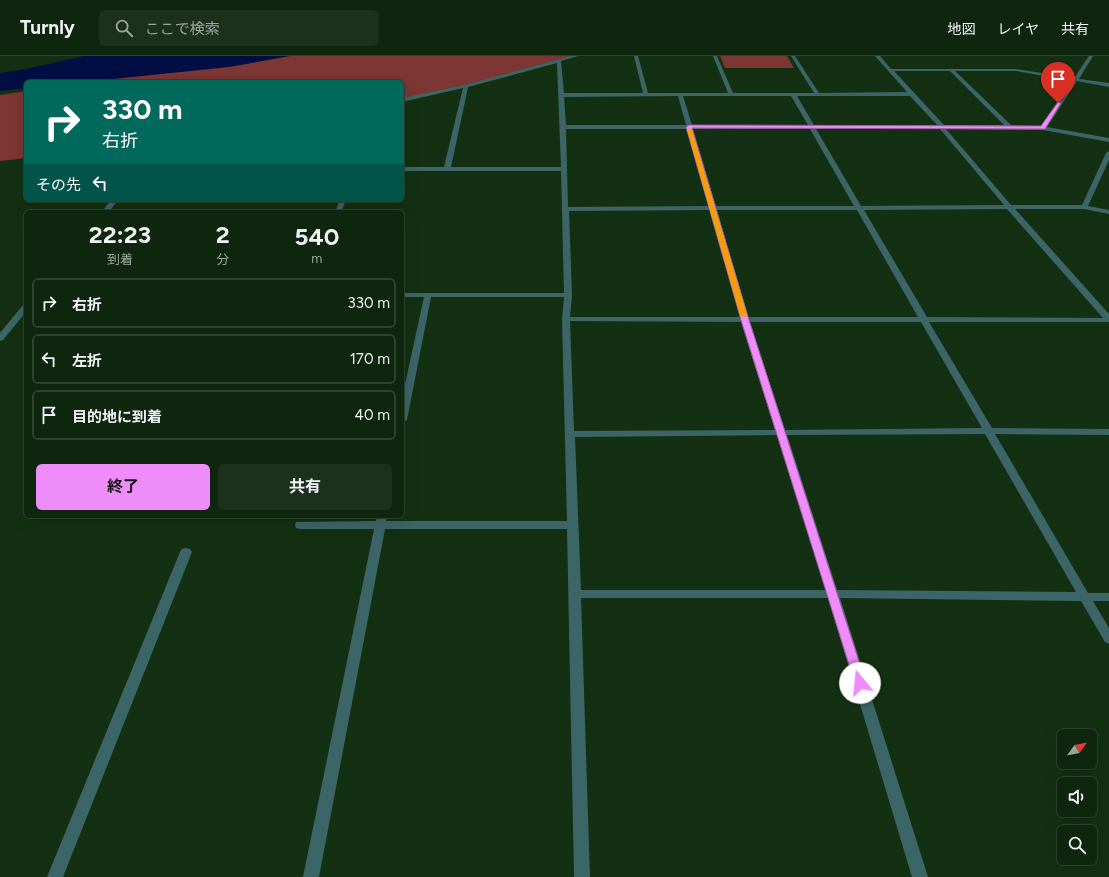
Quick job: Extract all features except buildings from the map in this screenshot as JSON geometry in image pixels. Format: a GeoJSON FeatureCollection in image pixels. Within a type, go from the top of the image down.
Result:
{"type":"FeatureCollection","features":[{"type":"Feature","properties":{"kind":"street"},"geometry":{"type":"LineString","coordinates":[[404,100],[466,86],[576,56]]}},
{"type":"Feature","properties":{"kind":"street"},"geometry":{"type":"LineString","coordinates":[[636,56],[646,94]]}},
{"type":"Feature","properties":{"kind":"street"},"geometry":{"type":"LineString","coordinates":[[714,56],[731,94]]}},
{"type":"Feature","properties":{"kind":"street"},"geometry":{"type":"LineString","coordinates":[[793,56],[817,94]]}},
{"type":"Feature","properties":{"kind":"street"},"geometry":{"type":"LineString","coordinates":[[877,56],[910,94],[942,127],[1009,207],[1109,319]]}},
{"type":"Feature","properties":{"kind":"street"},"geometry":{"type":"LineString","coordinates":[[1043,128],[1074,79],[1091,56]]}},
{"type":"Feature","properties":{"kind":"street"},"geometry":{"type":"LineString","coordinates":[[559,61],[563,95],[568,295],[566,319],[582,877]]}},
{"type":"Feature","properties":{"kind":"street"},"geometry":{"type":"LineString","coordinates":[[889,70],[1016,70],[1109,85]]}},
{"type":"Feature","properties":{"kind":"street"},"geometry":{"type":"LineString","coordinates":[[951,70],[1010,126]]}},
{"type":"Feature","properties":{"kind":"street"},"geometry":{"type":"LineString","coordinates":[[448,169],[466,86]]}},
{"type":"Feature","properties":{"kind":"street"},"geometry":{"type":"LineString","coordinates":[[680,94],[745,320],[833,594],[920,877]]}},
{"type":"Feature","properties":{"kind":"street"},"geometry":{"type":"LineString","coordinates":[[793,94],[990,431],[1109,639]]}},
{"type":"Feature","properties":{"kind":"street"},"geometry":{"type":"LineString","coordinates":[[563,95],[910,94]]}},
{"type":"Feature","properties":{"kind":"street"},"geometry":{"type":"LineString","coordinates":[[563,127],[1010,126],[1043,128],[1109,140]]}},
{"type":"Feature","properties":{"kind":"street"},"geometry":{"type":"LineString","coordinates":[[1084,207],[1109,153]]}},
{"type":"Feature","properties":{"kind":"street"},"geometry":{"type":"LineString","coordinates":[[404,169],[564,169]]}},
{"type":"Feature","properties":{"kind":"street"},"geometry":{"type":"LineString","coordinates":[[107,210],[113,202]]}},
{"type":"Feature","properties":{"kind":"street"},"geometry":{"type":"LineString","coordinates":[[565,209],[1084,207],[1109,212]]}},
{"type":"Feature","properties":{"kind":"street"},"geometry":{"type":"LineString","coordinates":[[404,295],[568,295]]}},
{"type":"Feature","properties":{"kind":"street"},"geometry":{"type":"LineString","coordinates":[[404,410],[428,295]]}},
{"type":"Feature","properties":{"kind":"street"},"geometry":{"type":"LineString","coordinates":[[0,338],[24,309]]}},
{"type":"Feature","properties":{"kind":"street"},"geometry":{"type":"LineString","coordinates":[[566,319],[925,321],[1109,319]]}},
{"type":"Feature","properties":{"kind":"street"},"geometry":{"type":"LineString","coordinates":[[570,434],[990,431],[1109,432]]}},
{"type":"Feature","properties":{"kind":"street"},"geometry":{"type":"LineString","coordinates":[[300,525],[381,521],[573,525]]}},
{"type":"Feature","properties":{"kind":"street"},"geometry":{"type":"LineString","coordinates":[[311,877],[381,521]]}},
{"type":"Feature","properties":{"kind":"street"},"geometry":{"type":"LineString","coordinates":[[55,877],[186,552]]}},
{"type":"Feature","properties":{"kind":"street"},"geometry":{"type":"LineString","coordinates":[[575,594],[833,594],[1085,598],[1109,597]]}},
{"type":"Feature","properties":{"kind":"shaded area"},"geometry":{"type":"Polygon","coordinates":[[[84,56],[290,56],[229,67],[103,80],[24,80],[24,88],[0,91],[0,73],[26,69],[84,56]]]}},
{"type":"Feature","properties":{"kind":"shaded area"},"geometry":{"type":"Polygon","coordinates":[[[267,56],[576,56],[466,86],[404,100],[404,80],[106,80],[267,56]]]}},
{"type":"Feature","properties":{"kind":"shaded area"},"geometry":{"type":"Polygon","coordinates":[[[720,56],[787,56],[794,68],[725,68],[720,56]]]}},
{"type":"Feature","properties":{"kind":"shaded area"},"geometry":{"type":"Polygon","coordinates":[[[24,91],[24,158],[0,161],[0,95],[24,91]]]}},
{"type":"Feature","properties":{"kind":"slow traffic"},"geometry":{"type":"LineString","coordinates":[[690,130],[744,315]]}},
{"type":"Feature","properties":{"kind":"route"},"geometry":{"type":"LineString","coordinates":[[860,683],[745,320],[714,208],[689,127],[1010,126],[1043,128],[1058,103]]}}]}
